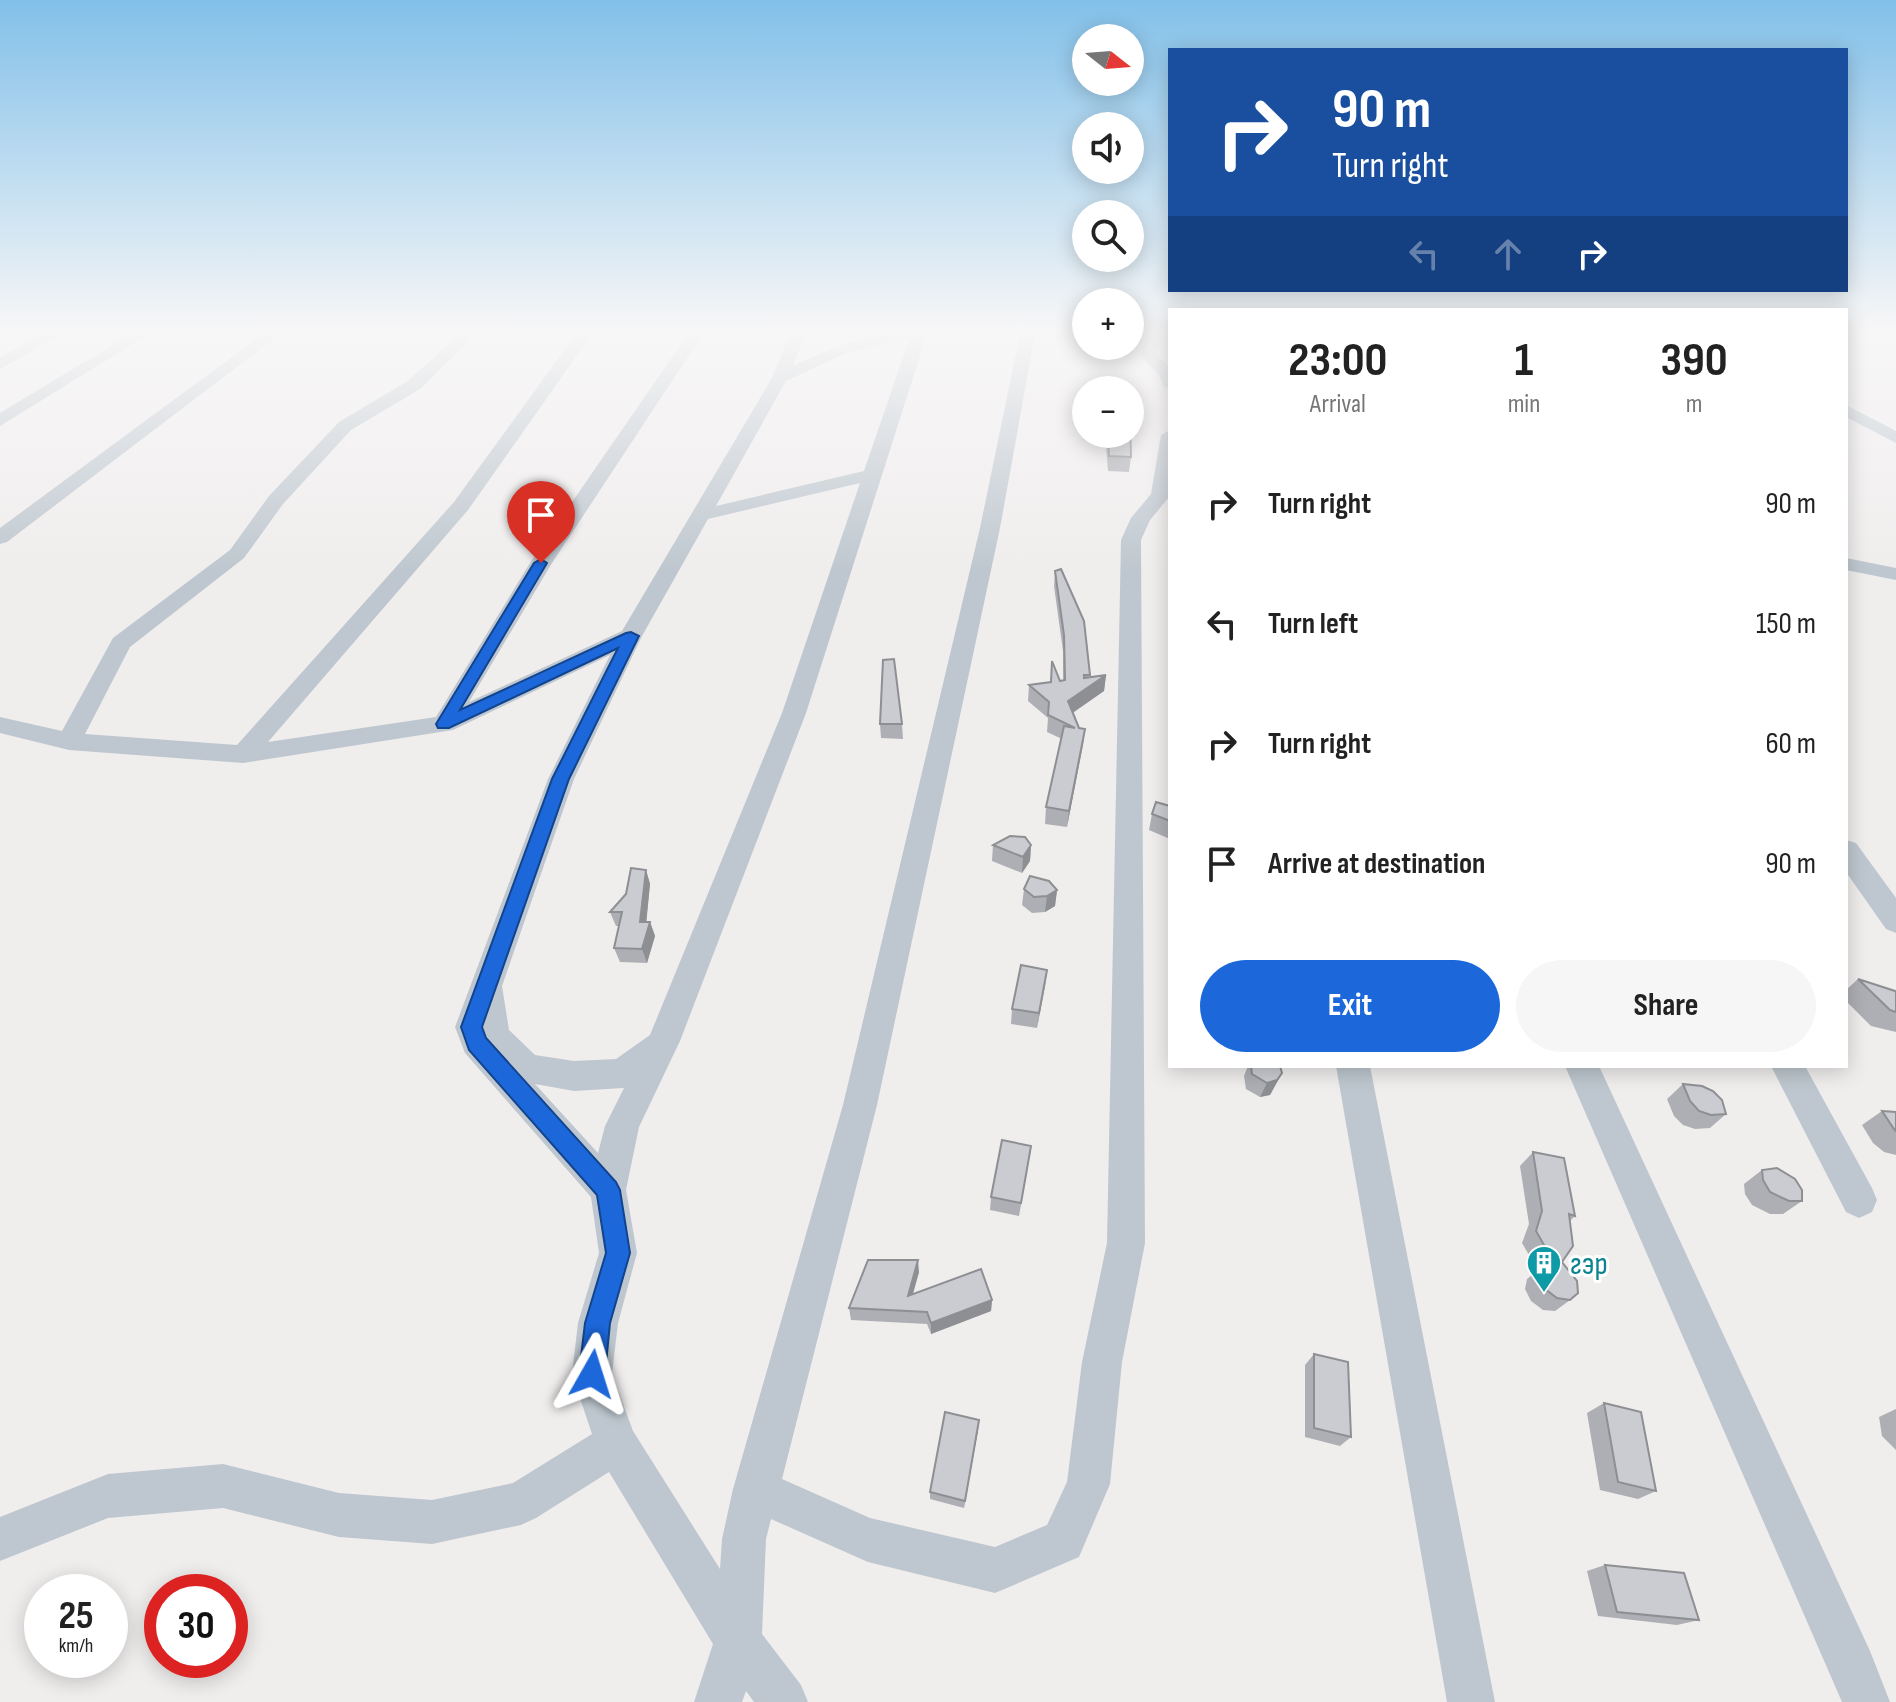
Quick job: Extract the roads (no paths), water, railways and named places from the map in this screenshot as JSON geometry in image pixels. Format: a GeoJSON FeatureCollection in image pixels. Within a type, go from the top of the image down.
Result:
{"type":"FeatureCollection","features":[{"type":"Feature","properties":{"kind":"street"},"geometry":{"type":"LineString","coordinates":[[0,538],[166,413]]}},
{"type":"Feature","properties":{"kind":"street"},"geometry":{"type":"LineString","coordinates":[[69,741],[121,643],[237,554],[276,500],[345,426],[366,413]]}},
{"type":"Feature","properties":{"kind":"street"},"geometry":{"type":"LineString","coordinates":[[243,754],[461,506],[527,413]]}},
{"type":"Feature","properties":{"kind":"street"},"geometry":{"type":"LineString","coordinates":[[444,724],[541,563],[642,413]]}},
{"type":"Feature","properties":{"kind":"street"},"geometry":{"type":"LineString","coordinates":[[608,1190],[477,1043],[471,1027],[561,779],[631,636],[760,413]]}},
{"type":"Feature","properties":{"kind":"street"},"geometry":{"type":"LineString","coordinates":[[784,1702],[738,1641],[616,1443],[592,1374],[598,1323],[618,1253],[608,1190],[622,1126],[664,1041],[794,713],[893,413]]}},
{"type":"Feature","properties":{"kind":"street"},"geometry":{"type":"LineString","coordinates":[[718,1702],[738,1641],[744,1539],[755,1489],[860,1105],[990,528],[1012,413]]}},
{"type":"Feature","properties":{"kind":"street"},"geometry":{"type":"LineString","coordinates":[[1852,413],[1896,438]]}},
{"type":"Feature","properties":{"kind":"street"},"geometry":{"type":"LineString","coordinates":[[755,1489],[868,1540],[995,1570],[1063,1541],[1088,1484],[1102,1362],[1126,1243],[1131,540],[1141,518],[1161,495],[1168,448]]}},
{"type":"Feature","properties":{"kind":"street"},"geometry":{"type":"LineString","coordinates":[[702,515],[872,475]]}},
{"type":"Feature","properties":{"kind":"street"},"geometry":{"type":"LineString","coordinates":[[1848,564],[1896,574]]}},
{"type":"Feature","properties":{"kind":"street"},"geometry":{"type":"LineString","coordinates":[[0,725],[69,741],[243,754],[444,724],[631,636]]}},
{"type":"Feature","properties":{"kind":"street"},"geometry":{"type":"LineString","coordinates":[[1848,853],[1896,921]]}},
{"type":"Feature","properties":{"kind":"street"},"geometry":{"type":"LineString","coordinates":[[486,980],[494,1036],[526,1068],[574,1076],[623,1073],[664,1041]]}},
{"type":"Feature","properties":{"kind":"street"},"geometry":{"type":"LineString","coordinates":[[1353,1068],[1471,1702]]}},
{"type":"Feature","properties":{"kind":"street"},"geometry":{"type":"LineString","coordinates":[[1583,1068],[1866,1702]]}},
{"type":"Feature","properties":{"kind":"street"},"geometry":{"type":"LineString","coordinates":[[1789,1068],[1859,1200]]}},
{"type":"Feature","properties":{"kind":"street"},"geometry":{"type":"LineString","coordinates":[[0,1539],[108,1496],[223,1486],[339,1515],[432,1522],[521,1503],[616,1443]]}},
{"type":"Feature","properties":{"kind":"place","name":"гэр"},"geometry":{"type":"Point","coordinates":[1544,1294]}}]}
